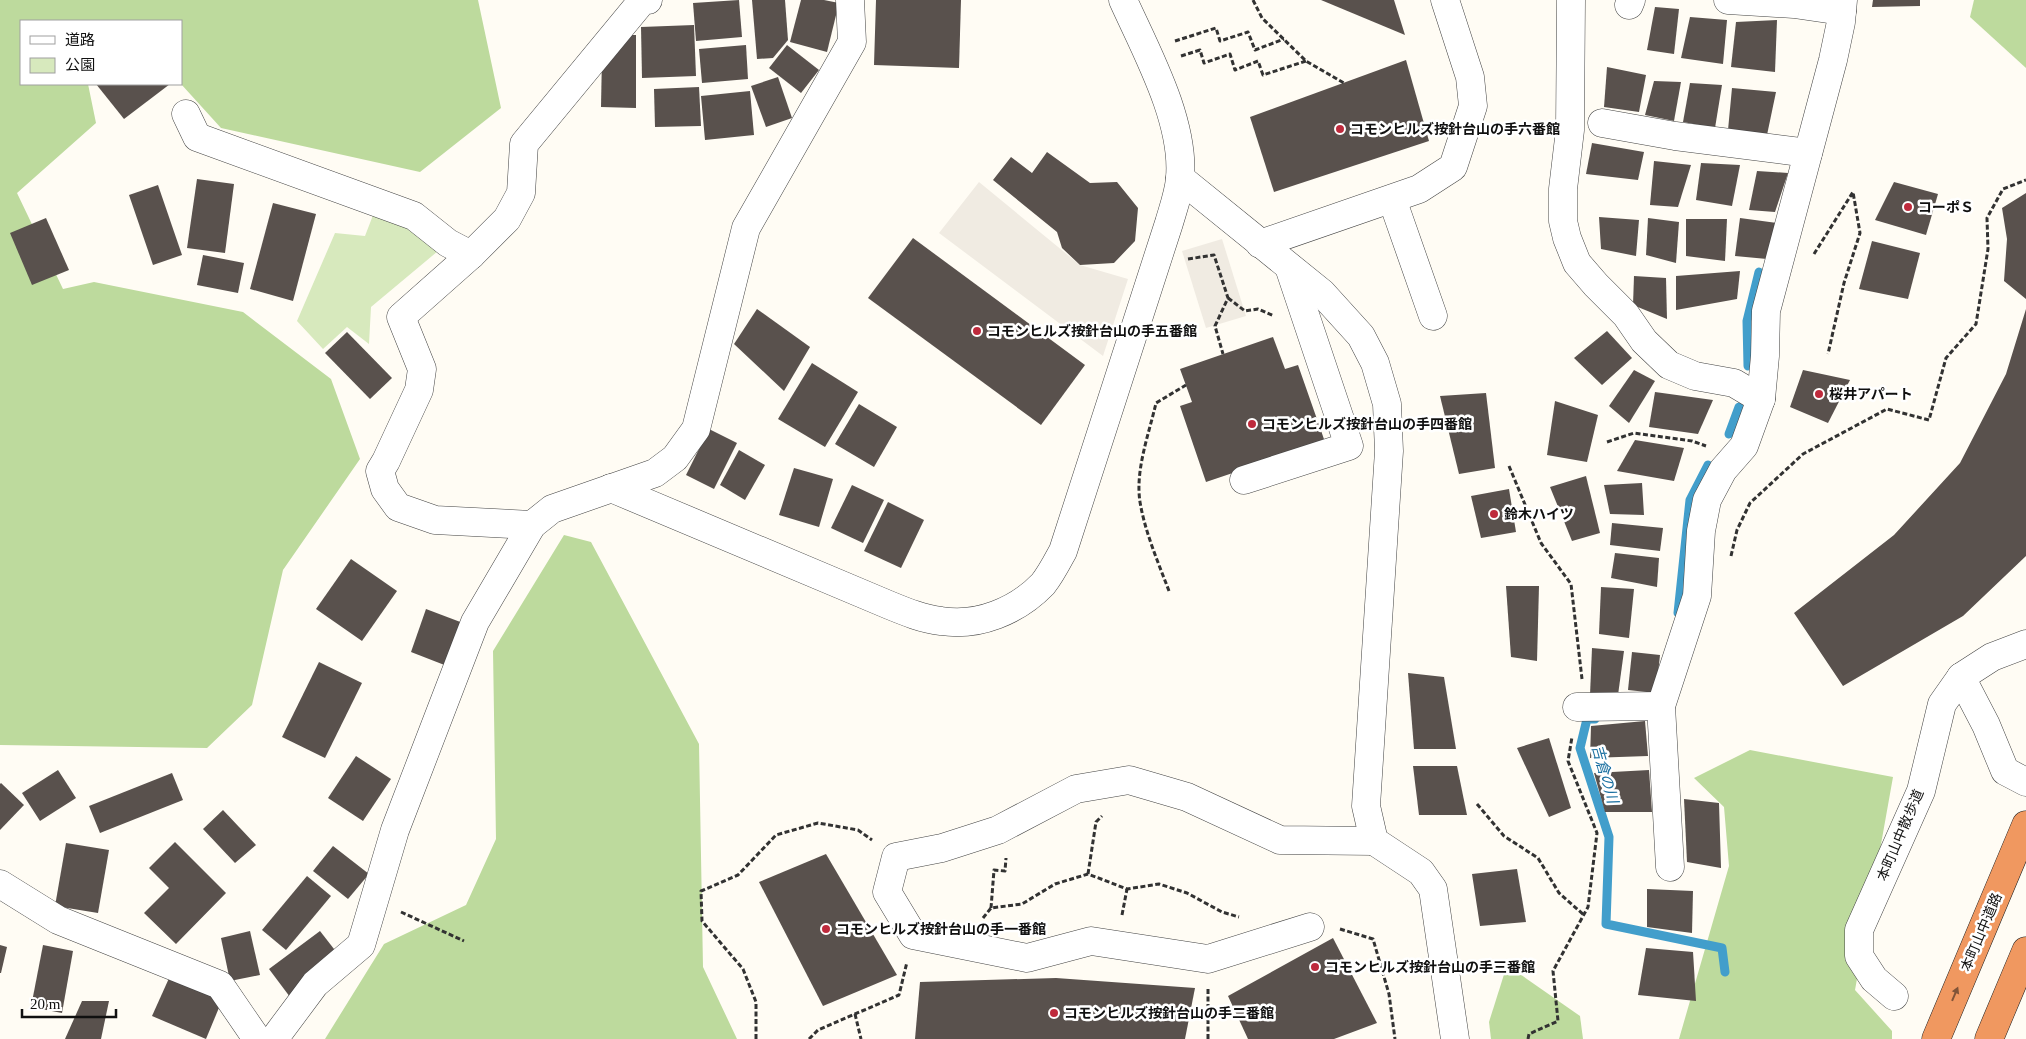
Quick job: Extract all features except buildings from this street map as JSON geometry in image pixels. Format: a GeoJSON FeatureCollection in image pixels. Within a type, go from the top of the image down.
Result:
{"type":"FeatureCollection","features":[{"type":"Feature","properties":{"kind":"highway","name":"本町山中道路"},"geometry":{"type":"LineString","coordinates":[[1936,1039],[2026,825]]}},
{"type":"Feature","properties":{"kind":"highway"},"geometry":{"type":"LineString","coordinates":[[1990,1039],[2026,950]]}},
{"type":"Feature","properties":{"kind":"street"},"geometry":{"type":"LineString","coordinates":[[532,525],[434,520],[398,507],[385,489],[380,471],[419,390],[422,369],[401,317],[507,219],[520,193],[524,144],[642,1],[648,0]]}},
{"type":"Feature","properties":{"kind":"street"},"geometry":{"type":"LineString","coordinates":[[274,1039],[315,984],[361,945],[395,830],[475,622],[532,525],[552,509],[655,473],[675,458],[696,429],[746,228],[852,42],[850,0]]}},
{"type":"Feature","properties":{"kind":"street"},"geometry":{"type":"LineString","coordinates":[[611,488],[916,615],[942,622],[984,620],[1001,613],[1032,594],[1044,583],[1063,551],[1169,223],[1180,178],[1178,149],[1169,103],[1123,0]]}},
{"type":"Feature","properties":{"kind":"street"},"geometry":{"type":"LineString","coordinates":[[1260,244],[1419,189],[1453,168],[1473,106],[1470,77],[1444,0]]}},
{"type":"Feature","properties":{"kind":"street"},"geometry":{"type":"LineString","coordinates":[[1571,0],[1570,130],[1562,189],[1563,221],[1567,238],[1577,263],[1626,315],[1644,341],[1669,365],[1695,376],[1734,383],[1761,399]]}},
{"type":"Feature","properties":{"kind":"street"},"geometry":{"type":"LineString","coordinates":[[1670,867],[1661,706],[1697,596],[1701,531],[1707,500],[1723,470],[1744,446],[1761,399],[1765,356],[1766,311],[1833,60],[1842,6],[1728,0]]}},
{"type":"Feature","properties":{"kind":"street"},"geometry":{"type":"LineString","coordinates":[[186,114],[197,137],[414,216],[448,243],[471,254]]}},
{"type":"Feature","properties":{"kind":"street"},"geometry":{"type":"LineString","coordinates":[[1602,122],[1675,136],[1808,153]]}},
{"type":"Feature","properties":{"kind":"street"},"geometry":{"type":"LineString","coordinates":[[1180,178],[1322,294],[1361,336],[1375,364],[1387,404],[1389,451],[1366,806],[1374,840]]}},
{"type":"Feature","properties":{"kind":"street"},"geometry":{"type":"LineString","coordinates":[[1392,198],[1433,316]]}},
{"type":"Feature","properties":{"kind":"street"},"geometry":{"type":"LineString","coordinates":[[1244,480],[1349,446],[1289,267]]}},
{"type":"Feature","properties":{"kind":"street","name":"本町山中散歩道"},"geometry":{"type":"LineString","coordinates":[[1894,996],[1874,979],[1858,956],[1859,930],[1921,791],[1942,704],[1961,677],[1992,658],[2026,644]]}},
{"type":"Feature","properties":{"kind":"street"},"geometry":{"type":"LineString","coordinates":[[1961,677],[1986,725],[2006,771],[2026,782]]}},
{"type":"Feature","properties":{"kind":"street"},"geometry":{"type":"LineString","coordinates":[[1578,707],[1661,706]]}},
{"type":"Feature","properties":{"kind":"street"},"geometry":{"type":"LineString","coordinates":[[1310,927],[1208,960],[1091,941],[1027,958],[913,935],[887,892],[896,858],[942,848],[998,830],[1076,789],[1129,780],[1187,797],[1280,840],[1374,840],[1420,872],[1433,889],[1454,1039]]}},
{"type":"Feature","properties":{"kind":"street"},"geometry":{"type":"LineString","coordinates":[[0,884],[58,920],[220,985],[257,1039]]}},
{"type":"Feature","properties":{"kind":"path"},"geometry":{"type":"LineString","coordinates":[[1253,0],[1262,18],[1306,61],[1344,83]]}},
{"type":"Feature","properties":{"kind":"path"},"geometry":{"type":"LineString","coordinates":[[1168,44],[1216,28],[1220,41],[1248,32],[1255,50],[1284,39]]}},
{"type":"Feature","properties":{"kind":"path"},"geometry":{"type":"LineString","coordinates":[[1175,58],[1200,50],[1204,63],[1230,54],[1235,70],[1258,61],[1263,75],[1306,61]]}},
{"type":"Feature","properties":{"kind":"path"},"geometry":{"type":"LineString","coordinates":[[1730,564],[1736,530],[1750,503],[1803,454],[1887,409],[1929,420],[1946,358],[1976,324],[1988,249],[1987,218],[2003,189],[2026,180]]}},
{"type":"Feature","properties":{"kind":"path"},"geometry":{"type":"LineString","coordinates":[[1812,257],[1853,192],[1860,233],[1844,284],[1828,354]]}},
{"type":"Feature","properties":{"kind":"path"},"geometry":{"type":"LineString","coordinates":[[1185,259],[1214,255],[1228,298],[1245,311],[1258,310],[1280,318],[1304,311]]}},
{"type":"Feature","properties":{"kind":"path"},"geometry":{"type":"LineString","coordinates":[[1223,354],[1214,326],[1228,298]]}},
{"type":"Feature","properties":{"kind":"path"},"geometry":{"type":"LineString","coordinates":[[1169,591],[1147,530],[1140,501],[1140,472],[1156,403],[1186,385]]}},
{"type":"Feature","properties":{"kind":"path"},"geometry":{"type":"LineString","coordinates":[[1607,442],[1634,433],[1692,441],[1735,456]]}},
{"type":"Feature","properties":{"kind":"path"},"geometry":{"type":"LineString","coordinates":[[1509,466],[1541,543],[1571,584],[1582,673],[1568,761],[1597,833],[1588,907],[1553,971],[1558,1021],[1530,1034],[1528,1039]]}},
{"type":"Feature","properties":{"kind":"path"},"geometry":{"type":"LineString","coordinates":[[1477,804],[1504,836],[1538,858],[1559,893],[1584,915]]}},
{"type":"Feature","properties":{"kind":"path"},"geometry":{"type":"LineString","coordinates":[[1088,874],[1096,822],[1103,815]]}},
{"type":"Feature","properties":{"kind":"path"},"geometry":{"type":"LineString","coordinates":[[756,1039],[756,1002],[742,969],[702,920],[701,891],[738,875],[776,835],[818,823],[858,830],[896,858]]}},
{"type":"Feature","properties":{"kind":"path"},"geometry":{"type":"LineString","coordinates":[[964,945],[991,908],[994,870],[1005,871],[1008,824]]}},
{"type":"Feature","properties":{"kind":"path"},"geometry":{"type":"LineString","coordinates":[[991,908],[1022,904],[1054,884],[1088,874],[1127,889],[1159,884],[1187,893],[1222,912],[1240,917]]}},
{"type":"Feature","properties":{"kind":"path"},"geometry":{"type":"LineString","coordinates":[[375,900],[464,941]]}},
{"type":"Feature","properties":{"kind":"path"},"geometry":{"type":"LineString","coordinates":[[1310,927],[1338,928],[1373,939],[1389,994],[1396,1039]]}},
{"type":"Feature","properties":{"kind":"path"},"geometry":{"type":"LineString","coordinates":[[809,1039],[818,1030],[899,995],[913,935]]}},
{"type":"Feature","properties":{"kind":"path"},"geometry":{"type":"LineString","coordinates":[[1208,960],[1208,1039]]}},
{"type":"Feature","properties":{"kind":"path"},"geometry":{"type":"LineString","coordinates":[[855,1014],[861,1039]]}},
{"type":"Feature","properties":{"kind":"green space"},"geometry":{"type":"Polygon","coordinates":[[[0,0],[478,0],[501,108],[420,172],[221,128],[182,85],[182,20],[20,20],[20,85],[88,85],[96,123],[17,193],[63,289],[94,282],[243,312],[331,379],[360,459],[283,570],[252,705],[207,748],[0,745],[0,0]]]}},
{"type":"Feature","properties":{"kind":"green space"},"geometry":{"type":"Polygon","coordinates":[[[1974,0],[2026,0],[2026,68],[1970,17],[1974,0]]]}},
{"type":"Feature","properties":{"kind":"green space"},"geometry":{"type":"Polygon","coordinates":[[[375,210],[411,222],[438,251],[371,307],[369,344],[347,327],[323,349],[297,321],[335,233],[365,236],[375,210]]]}},
{"type":"Feature","properties":{"kind":"green space"},"geometry":{"type":"Polygon","coordinates":[[[564,535],[591,542],[699,744],[703,967],[737,1039],[325,1039],[384,944],[466,905],[496,839],[493,651],[564,535]]]}},
{"type":"Feature","properties":{"kind":"green space"},"geometry":{"type":"Polygon","coordinates":[[[1750,750],[1893,777],[1855,990],[1892,1031],[1892,1039],[1679,1039],[1729,866],[1724,807],[1694,778],[1750,750]]]}},
{"type":"Feature","properties":{"kind":"green space"},"geometry":{"type":"Polygon","coordinates":[[[1507,965],[1580,1016],[1583,1039],[1491,1039],[1489,1022],[1507,965]]]}},
{"type":"Feature","properties":{"kind":"shaded area"},"geometry":{"type":"Polygon","coordinates":[[[979,182],[1080,265],[1128,279],[1103,356],[939,233],[979,182]]]}},
{"type":"Feature","properties":{"kind":"shaded area"},"geometry":{"type":"Polygon","coordinates":[[[1222,239],[1246,316],[1206,328],[1182,251],[1222,239]]]}},
{"type":"Feature","properties":{"kind":"waterway","name":"吉倉の川"},"geometry":{"type":"LineString","coordinates":[[1748,366],[1747,321],[1759,272]]}},
{"type":"Feature","properties":{"kind":"waterway"},"geometry":{"type":"LineString","coordinates":[[1729,434],[1739,407]]}},
{"type":"Feature","properties":{"kind":"waterway","name":"吉倉の川"},"geometry":{"type":"LineString","coordinates":[[1678,613],[1690,500],[1708,465]]}},
{"type":"Feature","properties":{"kind":"waterway","name":"吉倉の川"},"geometry":{"type":"LineString","coordinates":[[1595,719],[1587,719],[1580,748],[1609,837],[1606,924],[1722,948],[1725,972]]}},
{"type":"Feature","properties":{"kind":"place","name":"コモンヒルズ按針台山の手六番館"},"geometry":{"type":"Point","coordinates":[1340,129]}},
{"type":"Feature","properties":{"kind":"place","name":"コーポＳ"},"geometry":{"type":"Point","coordinates":[1908,207]}},
{"type":"Feature","properties":{"kind":"place","name":"コモンヒルズ按針台山の手五番館"},"geometry":{"type":"Point","coordinates":[977,331]}},
{"type":"Feature","properties":{"kind":"place","name":"桜井アパート"},"geometry":{"type":"Point","coordinates":[1819,394]}},
{"type":"Feature","properties":{"kind":"place","name":"コモンヒルズ按針台山の手四番館"},"geometry":{"type":"Point","coordinates":[1252,424]}},
{"type":"Feature","properties":{"kind":"place","name":"鈴木ハイツ"},"geometry":{"type":"Point","coordinates":[1494,514]}},
{"type":"Feature","properties":{"kind":"place","name":"コモンヒルズ按針台山の手一番館"},"geometry":{"type":"Point","coordinates":[826,929]}},
{"type":"Feature","properties":{"kind":"place","name":"コモンヒルズ按針台山の手三番館"},"geometry":{"type":"Point","coordinates":[1315,967]}},
{"type":"Feature","properties":{"kind":"place","name":"コモンヒルズ按針台山の手二番館"},"geometry":{"type":"Point","coordinates":[1054,1013]}}]}
